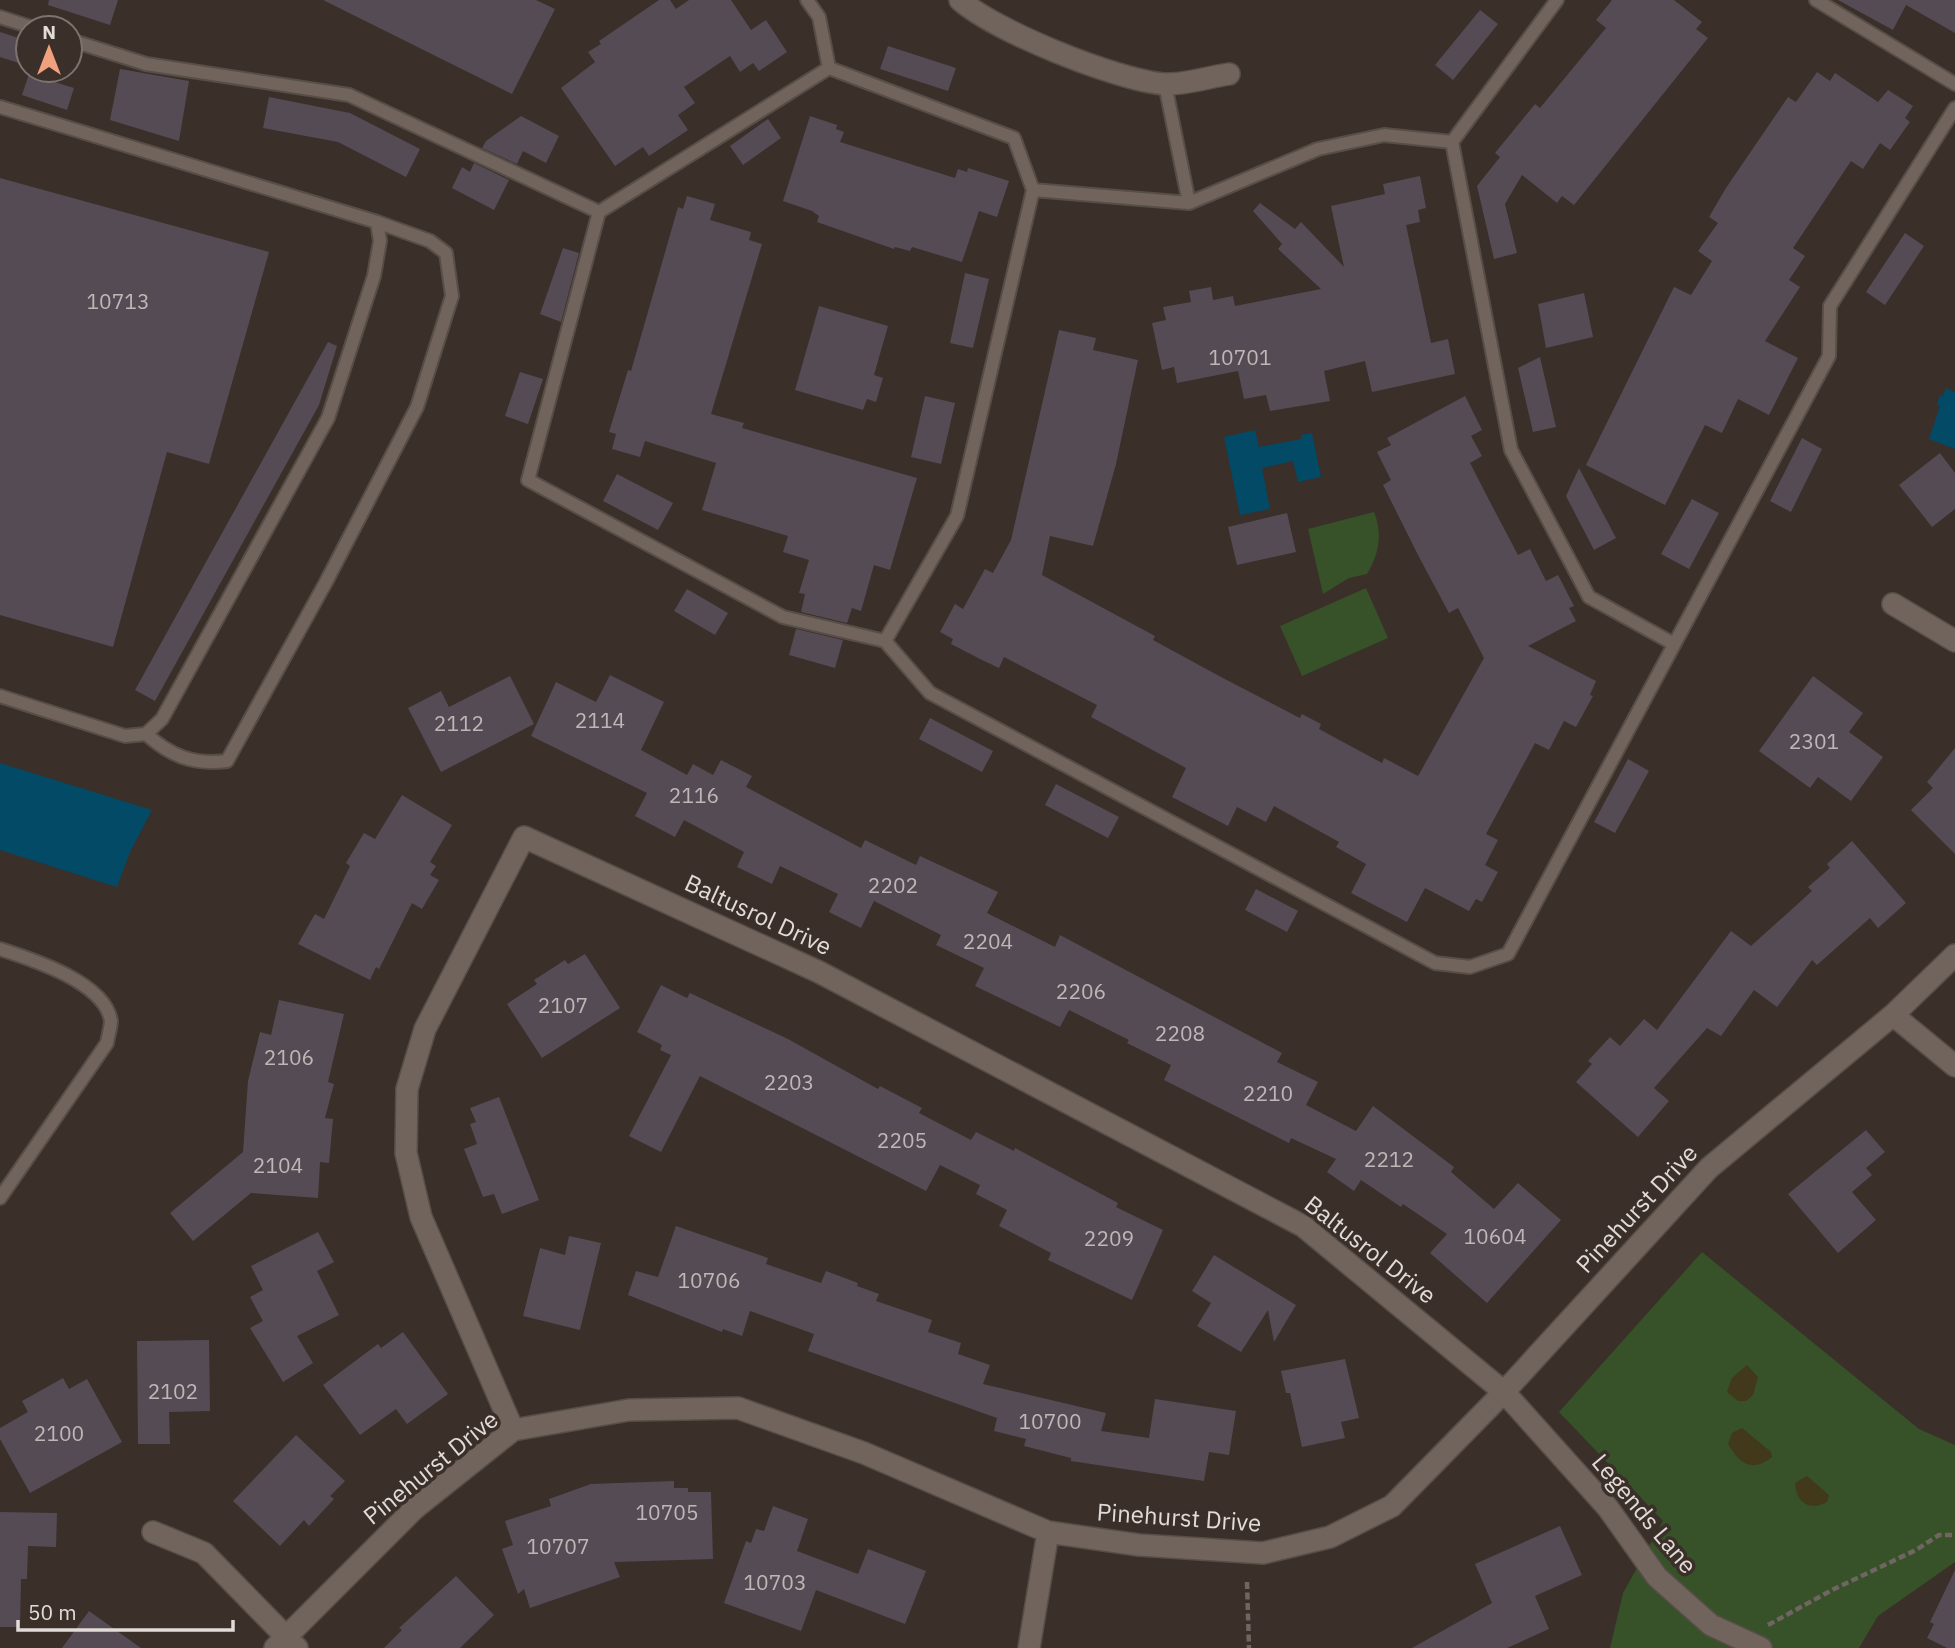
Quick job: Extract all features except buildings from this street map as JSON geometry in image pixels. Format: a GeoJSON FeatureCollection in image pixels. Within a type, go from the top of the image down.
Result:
{"type":"FeatureCollection","features":[{"type":"Feature","properties":{"kind":"street"},"geometry":{"type":"LineString","coordinates":[[960,0],[975,14],[1088,64],[1165,84],[1229,74]]}},
{"type":"Feature","properties":{"kind":"street"},"geometry":{"type":"LineString","coordinates":[[1892,604],[1955,641]]}},
{"type":"Feature","properties":{"kind":"street","name":"Baltusrol Drive"},"geometry":{"type":"LineString","coordinates":[[513,1430],[421,1217],[406,1153],[407,1089],[425,1029],[524,836],[819,972],[1303,1226],[1504,1392]]}},
{"type":"Feature","properties":{"kind":"street","name":"Pinehurst Drive"},"geometry":{"type":"LineString","coordinates":[[286,1644],[415,1508],[513,1430],[629,1410],[738,1408],[864,1453],[1048,1532],[1139,1545],[1263,1553],[1330,1537],[1392,1506],[1504,1392],[1709,1168],[1892,1015],[1955,956]]}},
{"type":"Feature","properties":{"kind":"street"},"geometry":{"type":"LineString","coordinates":[[1892,1015],[1955,1066]]}},
{"type":"Feature","properties":{"kind":"street","name":"Legends Lane"},"geometry":{"type":"LineString","coordinates":[[1504,1392],[1608,1508],[1657,1577],[1711,1625],[1760,1639]]}},
{"type":"Feature","properties":{"kind":"street"},"geometry":{"type":"LineString","coordinates":[[153,1532],[204,1553],[286,1644]]}},
{"type":"Feature","properties":{"kind":"street"},"geometry":{"type":"LineString","coordinates":[[1029,1648],[1048,1532]]}},
{"type":"Feature","properties":{"kind":"lane"},"geometry":{"type":"LineString","coordinates":[[807,0],[820,17],[829,68]]}},
{"type":"Feature","properties":{"kind":"lane"},"geometry":{"type":"LineString","coordinates":[[1558,0],[1452,142],[1511,450],[1589,597],[1674,644]]}},
{"type":"Feature","properties":{"kind":"lane"},"geometry":{"type":"LineString","coordinates":[[1816,0],[1955,84]]}},
{"type":"Feature","properties":{"kind":"lane"},"geometry":{"type":"LineString","coordinates":[[84,44],[146,64],[349,95],[599,212]]}},
{"type":"Feature","properties":{"kind":"lane"},"geometry":{"type":"LineString","coordinates":[[829,68],[1014,138],[1034,190],[957,516],[885,641]]}},
{"type":"Feature","properties":{"kind":"lane"},"geometry":{"type":"LineString","coordinates":[[829,68],[599,212],[528,481],[783,617],[885,641],[930,693],[1435,964],[1470,967],[1508,954],[1829,356],[1830,306],[1955,108]]}},
{"type":"Feature","properties":{"kind":"lane"},"geometry":{"type":"LineString","coordinates":[[1165,84],[1189,203]]}},
{"type":"Feature","properties":{"kind":"lane"},"geometry":{"type":"LineString","coordinates":[[0,107],[377,222],[430,241],[446,253],[452,296],[417,407],[326,582],[227,761],[195,761],[167,753],[146,734]]}},
{"type":"Feature","properties":{"kind":"lane"},"geometry":{"type":"LineString","coordinates":[[1034,190],[1189,203],[1318,149],[1384,135],[1452,142]]}},
{"type":"Feature","properties":{"kind":"lane"},"geometry":{"type":"LineString","coordinates":[[0,696],[125,736],[146,734],[162,719],[328,418],[374,276],[380,241],[377,222]]}},
{"type":"Feature","properties":{"kind":"lane"},"geometry":{"type":"LineString","coordinates":[[0,949],[39,962],[77,982],[102,1004],[111,1021],[107,1043],[0,1198]]}},
{"type":"Feature","properties":{"kind":"path"},"geometry":{"type":"LineString","coordinates":[[1760,1639],[1834,1589],[1916,1550],[1939,1535],[1955,1535]]}},
{"type":"Feature","properties":{"kind":"path"},"geometry":{"type":"LineString","coordinates":[[1247,1582],[1249,1648]]}},
{"type":"Feature","properties":{"kind":"green space"},"geometry":{"type":"Polygon","coordinates":[[[1374,512],[1378,544],[1367,574],[1349,578],[1323,594],[1308,529],[1374,512]]]}},
{"type":"Feature","properties":{"kind":"green space"},"geometry":{"type":"Polygon","coordinates":[[[1366,588],[1388,638],[1302,676],[1280,626],[1366,588]]]}},
{"type":"Feature","properties":{"kind":"green space"},"geometry":{"type":"Polygon","coordinates":[[[1702,1252],[1919,1429],[1955,1445],[1955,1562],[1878,1616],[1859,1648],[1610,1648],[1623,1593],[1663,1521],[1559,1412],[1702,1252]]]}},
{"type":"Feature","properties":{"kind":"sand"},"geometry":{"type":"Polygon","coordinates":[[[1747,1365],[1758,1377],[1753,1395],[1746,1401],[1738,1401],[1727,1392],[1732,1378],[1747,1365]]]}},
{"type":"Feature","properties":{"kind":"sand"},"geometry":{"type":"Polygon","coordinates":[[[1742,1428],[1771,1452],[1772,1457],[1758,1465],[1752,1465],[1737,1457],[1728,1444],[1732,1433],[1742,1428]]]}},
{"type":"Feature","properties":{"kind":"sand"},"geometry":{"type":"Polygon","coordinates":[[[1807,1476],[1829,1495],[1827,1502],[1815,1506],[1801,1500],[1795,1483],[1807,1476]]]}},
{"type":"Feature","properties":{"kind":"water"},"geometry":{"type":"Polygon","coordinates":[[[1946,388],[1955,392],[1955,449],[1929,439],[1940,406],[1937,405],[1940,395],[1943,396],[1946,388]]]}},
{"type":"Feature","properties":{"kind":"water"},"geometry":{"type":"Polygon","coordinates":[[[1255,430],[1259,447],[1301,439],[1301,435],[1312,433],[1321,477],[1298,482],[1293,461],[1262,468],[1270,509],[1240,515],[1224,437],[1255,430]]]}},
{"type":"Feature","properties":{"kind":"water"},"geometry":{"type":"Polygon","coordinates":[[[0,763],[152,810],[130,852],[117,887],[0,850],[0,763]]]}}]}
